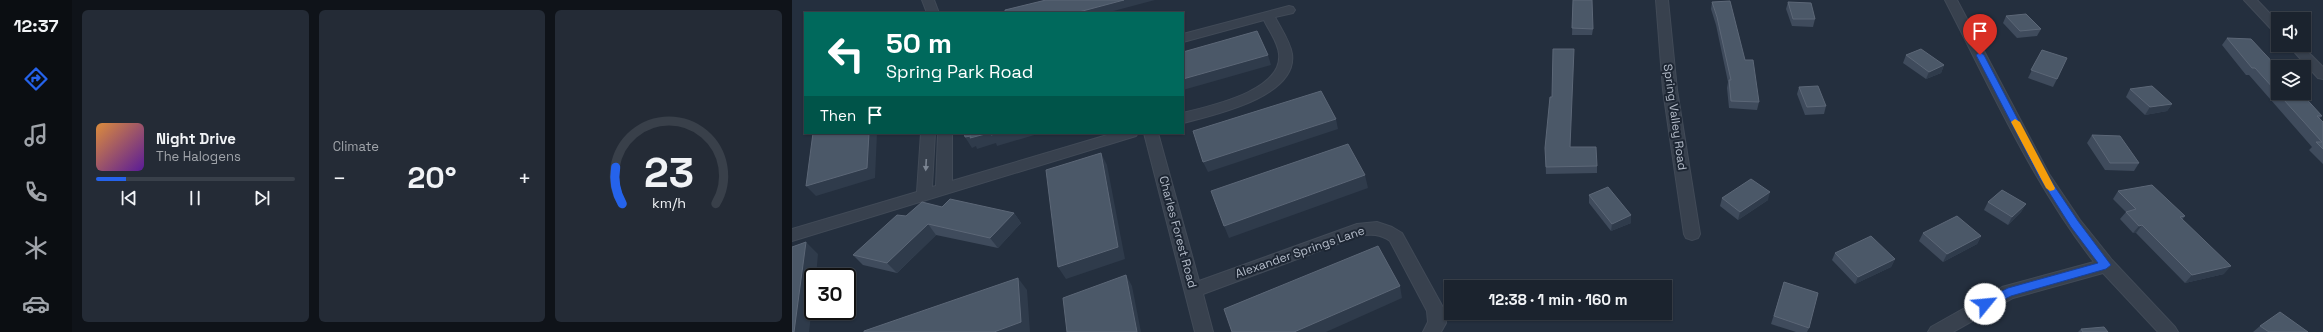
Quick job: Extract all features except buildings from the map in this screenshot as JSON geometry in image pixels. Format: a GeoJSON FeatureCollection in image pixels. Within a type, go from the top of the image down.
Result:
{"type":"FeatureCollection","features":[{"type":"Feature","properties":{"kind":"street"},"geometry":{"type":"LineString","coordinates":[[928,0],[933,12]]}},
{"type":"Feature","properties":{"kind":"street","name":"Spring Valley Road"},"geometry":{"type":"LineString","coordinates":[[1662,0],[1670,90],[1692,234]]}},
{"type":"Feature","properties":{"kind":"street"},"geometry":{"type":"LineString","coordinates":[[1951,0],[2043,176],[2074,224],[2106,265],[2169,332]]}},
{"type":"Feature","properties":{"kind":"street"},"geometry":{"type":"LineString","coordinates":[[2250,0],[2271,22]]}},
{"type":"Feature","properties":{"kind":"street"},"geometry":{"type":"LineString","coordinates":[[1184,38],[1289,10]]}},
{"type":"Feature","properties":{"kind":"street"},"geometry":{"type":"LineString","coordinates":[[1184,118],[1246,100],[1263,91],[1284,69],[1286,55],[1268,16]]}},
{"type":"Feature","properties":{"kind":"street"},"geometry":{"type":"LineString","coordinates":[[2301,52],[2323,75]]}},
{"type":"Feature","properties":{"kind":"street"},"geometry":{"type":"LineString","coordinates":[[924,196],[928,134]]}},
{"type":"Feature","properties":{"kind":"street"},"geometry":{"type":"LineString","coordinates":[[944,190],[945,134]]}},
{"type":"Feature","properties":{"kind":"street"},"geometry":{"type":"LineString","coordinates":[[792,235],[1128,134]]}},
{"type":"Feature","properties":{"kind":"street","name":"Charles Forest Road"},"geometry":{"type":"LineString","coordinates":[[1150,134],[1194,290],[1204,332]]}},
{"type":"Feature","properties":{"kind":"street","name":"Alexander Springs Lane"},"geometry":{"type":"LineString","coordinates":[[1194,290],[1357,230],[1371,227],[1387,230],[1396,237],[1436,312],[1436,324],[1432,332]]}},
{"type":"Feature","properties":{"kind":"street"},"geometry":{"type":"LineString","coordinates":[[1937,332],[2008,292],[2106,265]]}},
{"type":"Feature","properties":{"kind":"slow traffic"},"geometry":{"type":"LineString","coordinates":[[2015,122],[2050,188]]}},
{"type":"Feature","properties":{"kind":"route"},"geometry":{"type":"LineString","coordinates":[[1980,55],[2043,176],[2074,224],[2106,265],[2008,292],[1985,304]]}}]}
